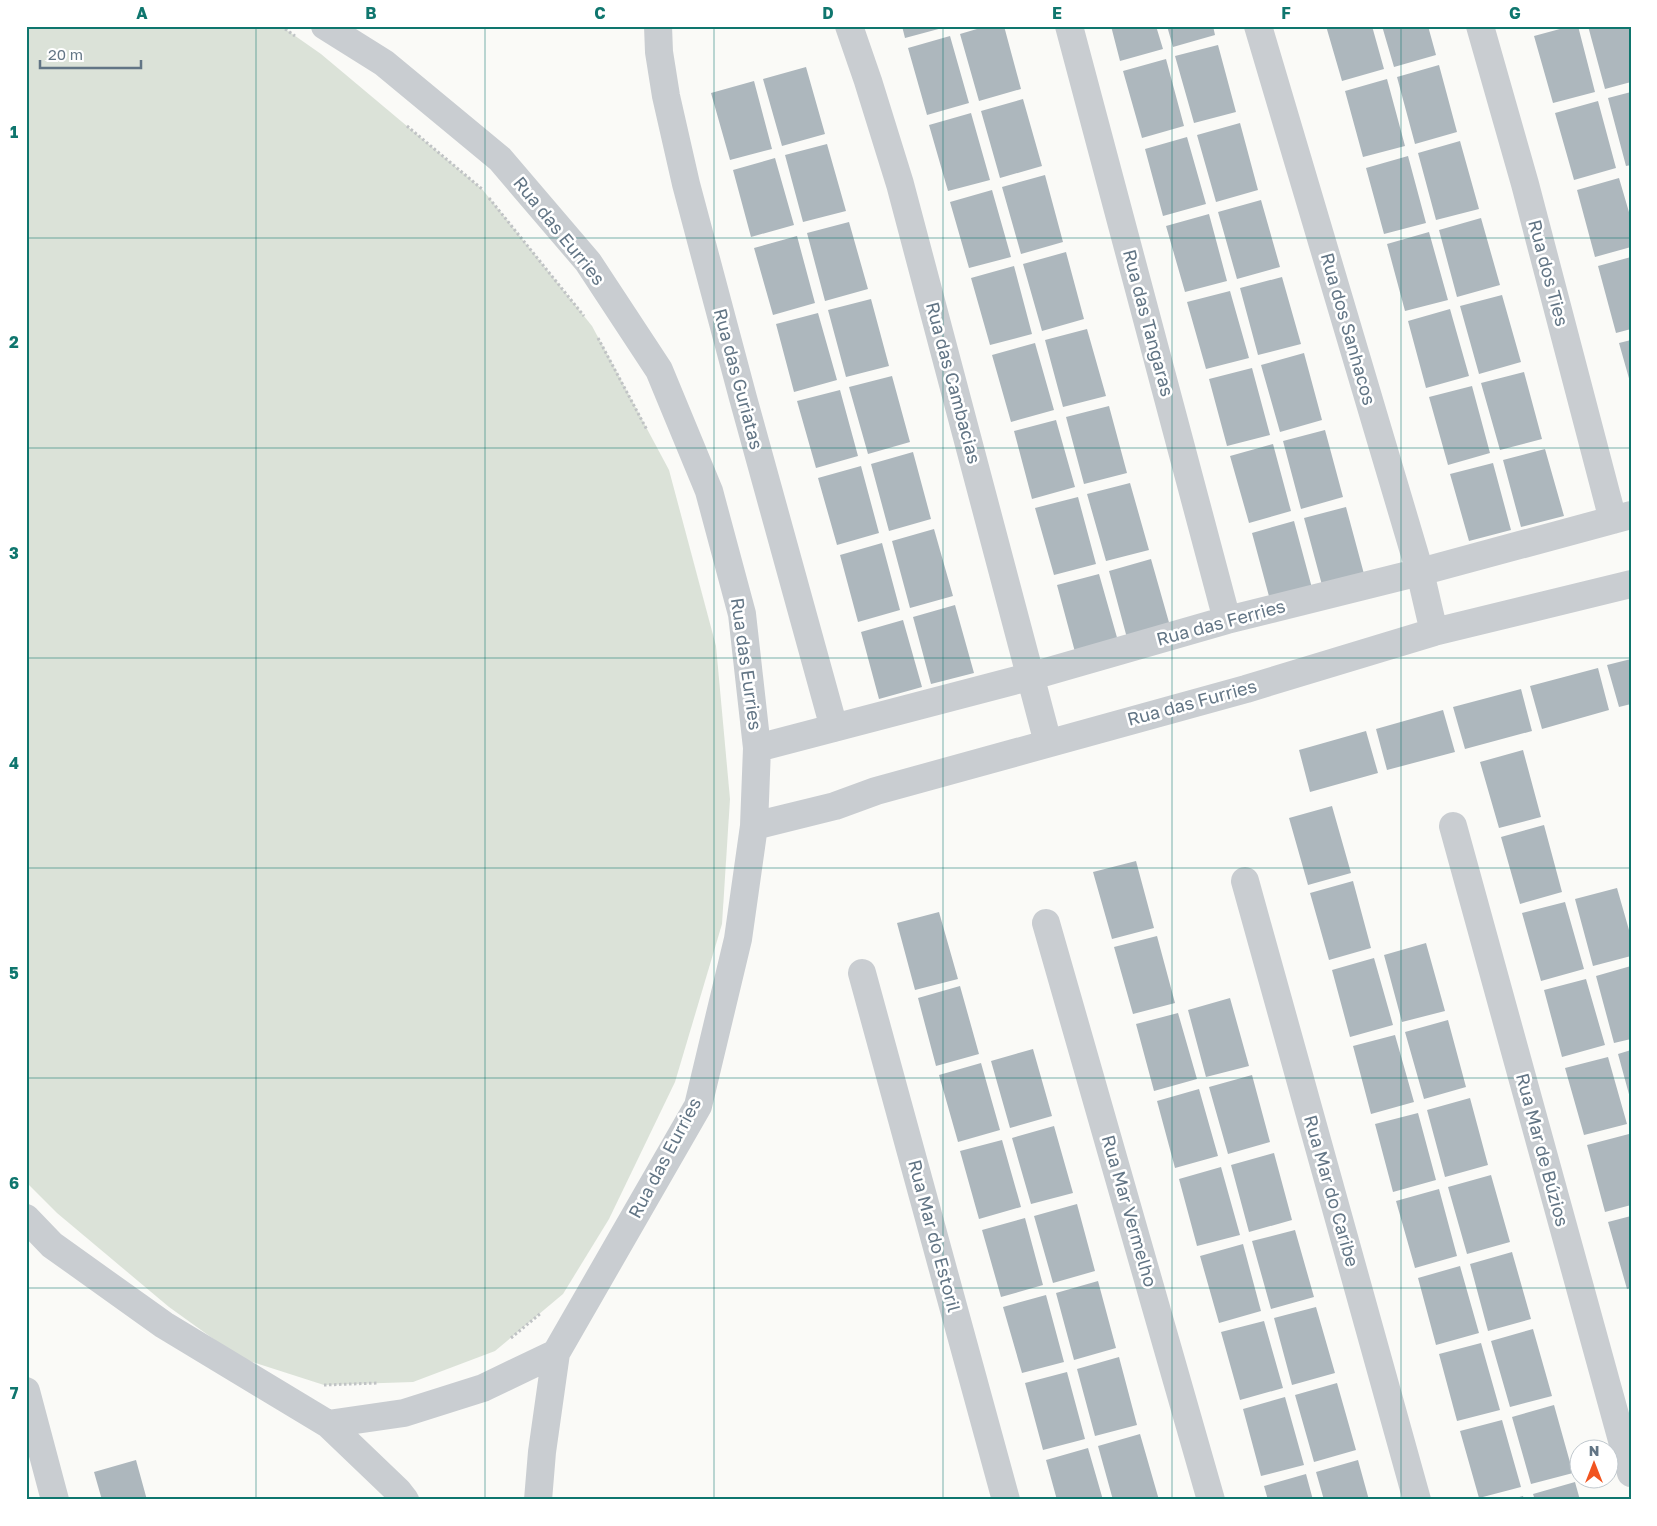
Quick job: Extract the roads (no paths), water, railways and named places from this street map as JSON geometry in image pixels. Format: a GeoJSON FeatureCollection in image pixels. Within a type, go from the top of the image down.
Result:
{"type":"FeatureCollection","features":[{"type":"Feature","properties":{"kind":"street","name":"Rua das Eurries"},"geometry":{"type":"LineString","coordinates":[[325,26],[384,63],[500,159],[588,262],[659,370],[709,491],[742,614],[757,748],[754,826],[738,940],[698,1106],[556,1353]]}},
{"type":"Feature","properties":{"kind":"street","name":"Rua das Guriatas"},"geometry":{"type":"LineString","coordinates":[[658,26],[659,52],[666,96],[686,184],[823,731]]}},
{"type":"Feature","properties":{"kind":"street","name":"Rua das Cambacias"},"geometry":{"type":"LineString","coordinates":[[849,26],[900,184],[1032,676],[1048,743]]}},
{"type":"Feature","properties":{"kind":"street","name":"Rua das Tangaras"},"geometry":{"type":"LineString","coordinates":[[1069,26],[1227,620]]}},
{"type":"Feature","properties":{"kind":"street","name":"Rua dos Sanhacos"},"geometry":{"type":"LineString","coordinates":[[1258,26],[1420,572],[1434,632]]}},
{"type":"Feature","properties":{"kind":"street","name":"Rua dos Ties"},"geometry":{"type":"LineString","coordinates":[[1480,26],[1622,518]]}},
{"type":"Feature","properties":{"kind":"street","name":"Rua das Ferries"},"geometry":{"type":"LineString","coordinates":[[757,748],[1032,676],[1227,620],[1420,572],[1622,518]]}},
{"type":"Feature","properties":{"kind":"street","name":"Rua das Furries"},"geometry":{"type":"LineString","coordinates":[[754,826],[835,806],[876,790],[1246,689],[1434,632],[1631,584]]}},
{"type":"Feature","properties":{"kind":"street","name":"Rua Mar de Búzios"},"geometry":{"type":"LineString","coordinates":[[1453,826],[1631,1473]]}},
{"type":"Feature","properties":{"kind":"street","name":"Rua Mar do Caribe"},"geometry":{"type":"LineString","coordinates":[[1245,882],[1417,1500]]}},
{"type":"Feature","properties":{"kind":"street","name":"Rua Mar Vermelho"},"geometry":{"type":"LineString","coordinates":[[1046,923],[1211,1500]]}},
{"type":"Feature","properties":{"kind":"street","name":"Rua Mar do Estoril"},"geometry":{"type":"LineString","coordinates":[[862,973],[1006,1500]]}},
{"type":"Feature","properties":{"kind":"street"},"geometry":{"type":"LineString","coordinates":[[26,1218],[52,1245],[164,1326],[328,1424],[405,1500]]}},
{"type":"Feature","properties":{"kind":"street"},"geometry":{"type":"LineString","coordinates":[[328,1424],[404,1413],[483,1388],[556,1353]]}},
{"type":"Feature","properties":{"kind":"street"},"geometry":{"type":"LineString","coordinates":[[538,1500],[542,1452],[556,1353]]}},
{"type":"Feature","properties":{"kind":"street"},"geometry":{"type":"LineString","coordinates":[[26,1391],[55,1500]]}}]}
